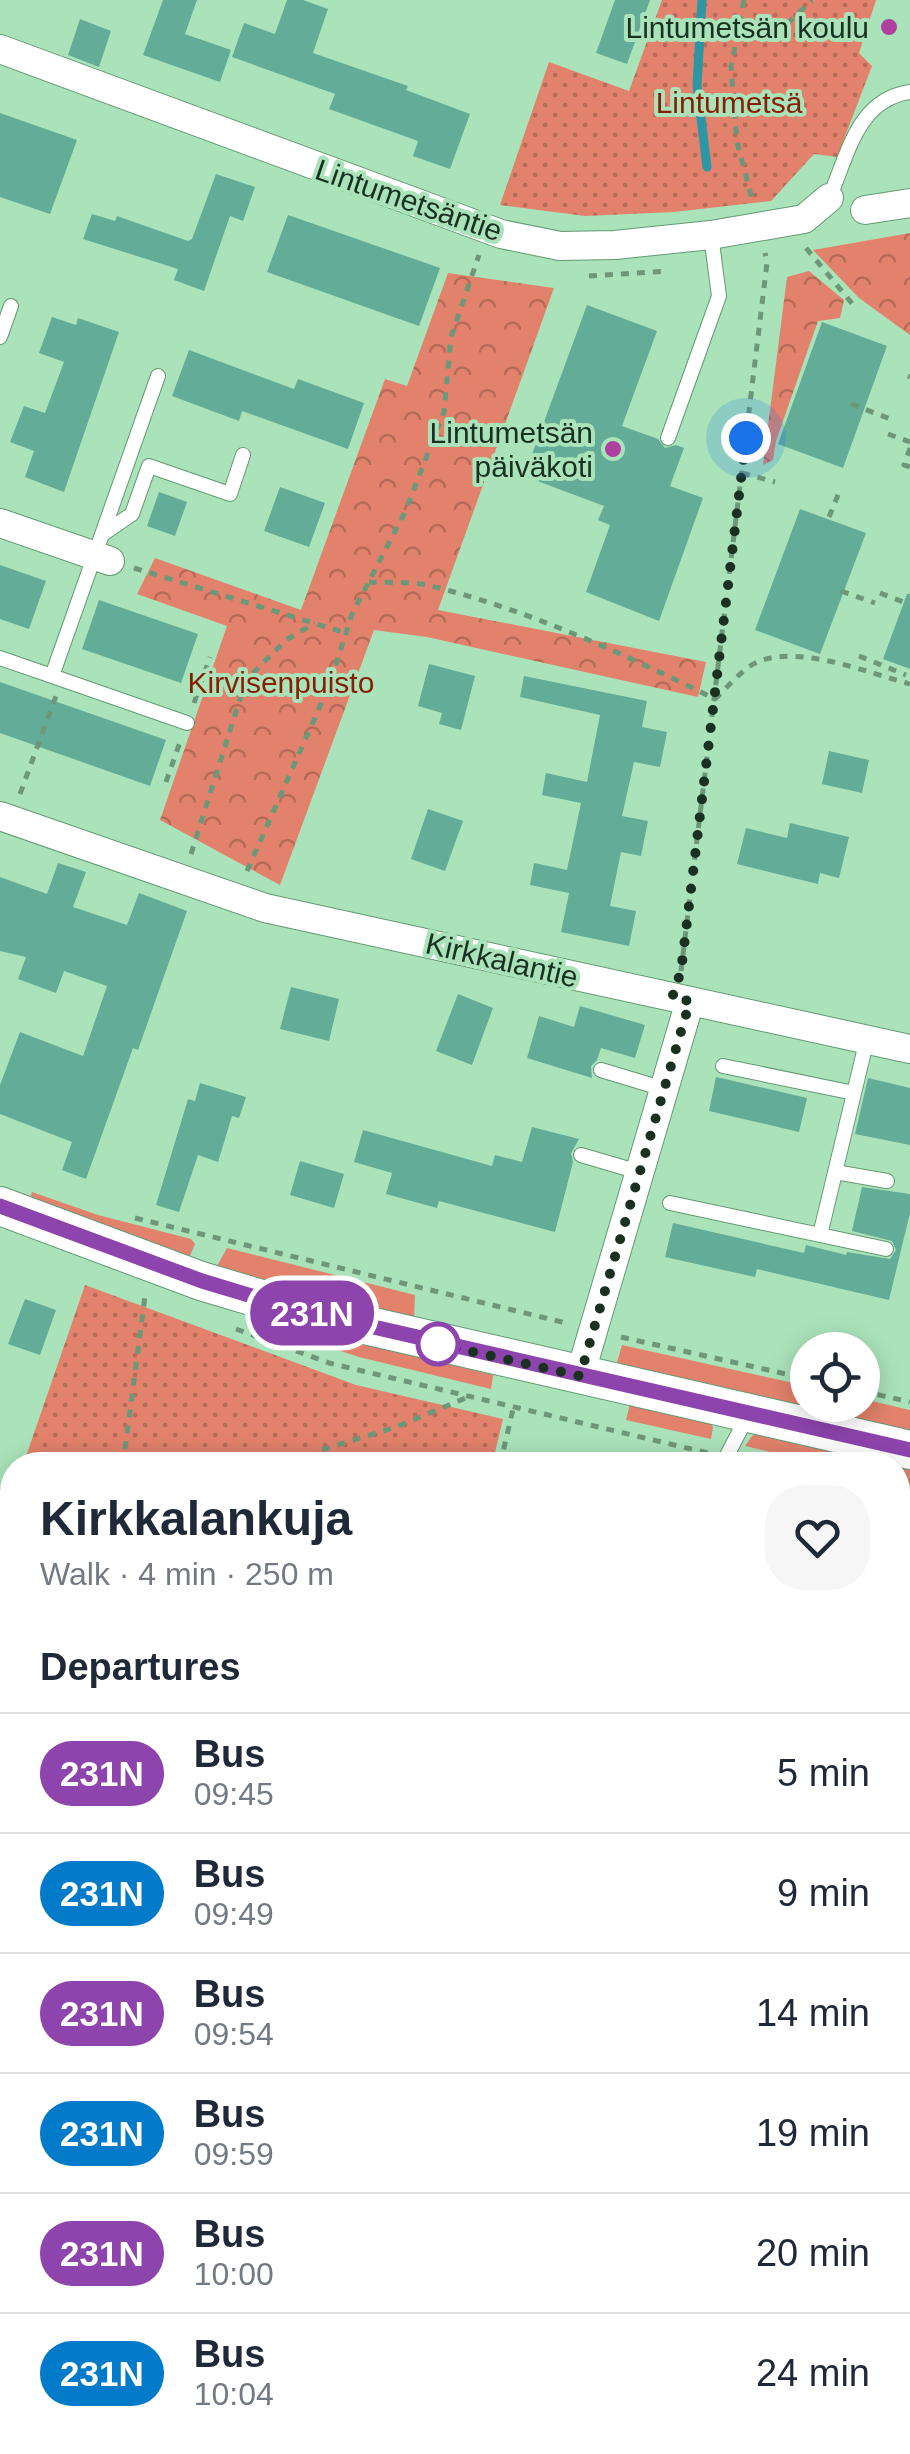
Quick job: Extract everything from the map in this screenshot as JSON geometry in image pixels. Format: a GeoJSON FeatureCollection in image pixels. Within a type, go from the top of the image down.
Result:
{"type":"FeatureCollection","features":[{"type":"Feature","properties":{"kind":"street","name":"Lintumetsäntie"},"geometry":{"type":"LineString","coordinates":[[0,50],[502,234],[560,246],[614,246],[804,219],[828,198]]}},
{"type":"Feature","properties":{"kind":"street"},"geometry":{"type":"LineString","coordinates":[[865,210],[910,203]]}},
{"type":"Feature","properties":{"kind":"street"},"geometry":{"type":"LineString","coordinates":[[0,523],[102,551]]}},
{"type":"Feature","properties":{"kind":"street","name":"Kirkkalantie"},"geometry":{"type":"LineString","coordinates":[[5,818],[265,908],[910,1049]]}},
{"type":"Feature","properties":{"kind":"street"},"geometry":{"type":"LineString","coordinates":[[580,1376],[664,1089],[681,1000]]}},
{"type":"Feature","properties":{"kind":"street"},"geometry":{"type":"LineString","coordinates":[[0,1206],[202,1281],[295,1309],[910,1450]]}},
{"type":"Feature","properties":{"kind":"lane"},"geometry":{"type":"LineString","coordinates":[[828,198],[844,154],[876,104],[910,92]]}},
{"type":"Feature","properties":{"kind":"lane"},"geometry":{"type":"LineString","coordinates":[[668,438],[719,296],[711,235]]}},
{"type":"Feature","properties":{"kind":"lane"},"geometry":{"type":"LineString","coordinates":[[0,337],[11,306]]}},
{"type":"Feature","properties":{"kind":"lane"},"geometry":{"type":"LineString","coordinates":[[57,678],[158,376]]}},
{"type":"Feature","properties":{"kind":"lane"},"geometry":{"type":"LineString","coordinates":[[102,551],[132,514],[150,466],[230,494],[243,455]]}},
{"type":"Feature","properties":{"kind":"lane"},"geometry":{"type":"LineString","coordinates":[[0,658],[187,723]]}},
{"type":"Feature","properties":{"kind":"lane"},"geometry":{"type":"LineString","coordinates":[[820,1235],[868,1040]]}},
{"type":"Feature","properties":{"kind":"lane"},"geometry":{"type":"LineString","coordinates":[[723,1066],[854,1093]]}},
{"type":"Feature","properties":{"kind":"lane"},"geometry":{"type":"LineString","coordinates":[[601,1070],[664,1089]]}},
{"type":"Feature","properties":{"kind":"lane"},"geometry":{"type":"LineString","coordinates":[[582,1155],[639,1172]]}},
{"type":"Feature","properties":{"kind":"lane"},"geometry":{"type":"LineString","coordinates":[[835,1172],[887,1181]]}},
{"type":"Feature","properties":{"kind":"lane"},"geometry":{"type":"LineString","coordinates":[[670,1203],[886,1249]]}},
{"type":"Feature","properties":{"kind":"lane"},"geometry":{"type":"LineString","coordinates":[[729,1452],[748,1415]]}},
{"type":"Feature","properties":{"kind":"path"},"geometry":{"type":"LineString","coordinates":[[681,1000],[681,971],[767,262],[737,142],[731,67],[744,0]]}},
{"type":"Feature","properties":{"kind":"path"},"geometry":{"type":"LineString","coordinates":[[739,25],[786,25],[812,0]]}},
{"type":"Feature","properties":{"kind":"path"},"geometry":{"type":"LineString","coordinates":[[800,242],[856,307]]}},
{"type":"Feature","properties":{"kind":"path"},"geometry":{"type":"LineString","coordinates":[[235,898],[329,686],[346,633],[405,512],[444,412],[451,337],[479,254]]}},
{"type":"Feature","properties":{"kind":"path"},"geometry":{"type":"LineString","coordinates":[[851,404],[893,420]]}},
{"type":"Feature","properties":{"kind":"path"},"geometry":{"type":"LineString","coordinates":[[888,434],[910,445],[904,465],[910,467]]}},
{"type":"Feature","properties":{"kind":"path"},"geometry":{"type":"LineString","coordinates":[[742,473],[775,482]]}},
{"type":"Feature","properties":{"kind":"path"},"geometry":{"type":"LineString","coordinates":[[830,517],[840,490]]}},
{"type":"Feature","properties":{"kind":"path"},"geometry":{"type":"LineString","coordinates":[[102,551],[346,633]]}},
{"type":"Feature","properties":{"kind":"path"},"geometry":{"type":"LineString","coordinates":[[369,582],[427,584],[549,624],[715,699]]}},
{"type":"Feature","properties":{"kind":"path"},"geometry":{"type":"LineString","coordinates":[[841,591],[875,603]]}},
{"type":"Feature","properties":{"kind":"path"},"geometry":{"type":"LineString","coordinates":[[880,593],[906,602]]}},
{"type":"Feature","properties":{"kind":"path"},"geometry":{"type":"LineString","coordinates":[[184,881],[208,791],[246,680],[286,640],[315,623]]}},
{"type":"Feature","properties":{"kind":"path"},"geometry":{"type":"LineString","coordinates":[[715,699],[751,665],[784,655],[854,665],[910,684]]}},
{"type":"Feature","properties":{"kind":"path"},"geometry":{"type":"LineString","coordinates":[[859,656],[906,675]]}},
{"type":"Feature","properties":{"kind":"path"},"geometry":{"type":"LineString","coordinates":[[166,782],[210,657]]}},
{"type":"Feature","properties":{"kind":"path"},"geometry":{"type":"LineString","coordinates":[[5,818],[57,678]]}},
{"type":"Feature","properties":{"kind":"path"},"geometry":{"type":"LineString","coordinates":[[136,1218],[790,1375]]}},
{"type":"Feature","properties":{"kind":"path"},"geometry":{"type":"LineString","coordinates":[[125,1452],[145,1296]]}},
{"type":"Feature","properties":{"kind":"path"},"geometry":{"type":"LineString","coordinates":[[503,1452],[517,1394]]}},
{"type":"Feature","properties":{"kind":"path"},"geometry":{"type":"LineString","coordinates":[[880,1395],[910,1402]]}},
{"type":"Feature","properties":{"kind":"path"},"geometry":{"type":"LineString","coordinates":[[318,1452],[396,1427],[471,1396]]}},
{"type":"Feature","properties":{"kind":"green space","name":"Lintumetsä"},"geometry":{"type":"Polygon","coordinates":[[[662,0],[876,0],[859,53],[872,66],[837,157],[814,154],[771,201],[674,212],[585,216],[500,205],[549,62],[629,91],[662,0]]]}},
{"type":"Feature","properties":{"kind":"green space"},"geometry":{"type":"Polygon","coordinates":[[[910,233],[910,335],[859,298],[813,250],[910,233]]]}},
{"type":"Feature","properties":{"kind":"green space"},"geometry":{"type":"Polygon","coordinates":[[[809,271],[844,300],[840,318],[818,321],[773,460],[763,465],[787,277],[809,271]]]}},
{"type":"Feature","properties":{"kind":"green space","name":"Kirvisenpuisto"},"geometry":{"type":"Polygon","coordinates":[[[448,273],[554,288],[438,610],[706,662],[698,697],[427,637],[374,630],[280,885],[160,820],[227,626],[137,594],[155,558],[301,610],[385,379],[407,386],[448,273]]]}},
{"type":"Feature","properties":{"kind":"green space"},"geometry":{"type":"Polygon","coordinates":[[[32,1192],[98,1215],[191,1239],[195,1244],[190,1256],[30,1199],[32,1192]]]}},
{"type":"Feature","properties":{"kind":"green space"},"geometry":{"type":"Polygon","coordinates":[[[227,1248],[415,1295],[414,1319],[310,1295],[217,1266],[227,1248]]]}},
{"type":"Feature","properties":{"kind":"green space"},"geometry":{"type":"Polygon","coordinates":[[[85,1285],[356,1385],[503,1419],[495,1452],[27,1452],[85,1285]]]}},
{"type":"Feature","properties":{"kind":"green space"},"geometry":{"type":"Polygon","coordinates":[[[272,1320],[493,1375],[491,1389],[359,1357],[270,1328],[272,1320]]]}},
{"type":"Feature","properties":{"kind":"green space"},"geometry":{"type":"Polygon","coordinates":[[[622,1345],[790,1382],[790,1405],[632,1369],[617,1362],[622,1345]]]}},
{"type":"Feature","properties":{"kind":"green space"},"geometry":{"type":"Polygon","coordinates":[[[880,1403],[910,1410],[910,1432],[866,1422],[880,1422],[880,1403]]]}},
{"type":"Feature","properties":{"kind":"green space"},"geometry":{"type":"Polygon","coordinates":[[[630,1404],[710,1423],[711,1439],[626,1420],[630,1404]]]}},
{"type":"Feature","properties":{"kind":"green space"},"geometry":{"type":"Polygon","coordinates":[[[760,1432],[848,1452],[771,1452],[745,1446],[760,1432]]]}},
{"type":"Feature","properties":{"kind":"building"},"geometry":{"type":"Polygon","coordinates":[[[163,0],[197,0],[185,34],[231,50],[220,82],[143,55],[163,0]]]}},
{"type":"Feature","properties":{"kind":"building"},"geometry":{"type":"Polygon","coordinates":[[[287,0],[303,0],[328,9],[313,53],[408,86],[406,90],[470,114],[450,169],[413,156],[418,141],[329,109],[335,94],[232,57],[244,23],[275,34],[287,0]]]}},
{"type":"Feature","properties":{"kind":"building"},"geometry":{"type":"Polygon","coordinates":[[[615,0],[650,0],[627,64],[596,53],[615,0]]]}},
{"type":"Feature","properties":{"kind":"building"},"geometry":{"type":"Polygon","coordinates":[[[80,19],[111,31],[99,67],[68,55],[80,19]]]}},
{"type":"Feature","properties":{"kind":"building"},"geometry":{"type":"Polygon","coordinates":[[[0,113],[77,140],[50,214],[0,197],[0,113]]]}},
{"type":"Feature","properties":{"kind":"building"},"geometry":{"type":"Polygon","coordinates":[[[216,174],[255,187],[243,221],[230,216],[204,291],[174,280],[178,269],[83,239],[92,214],[115,221],[117,216],[188,241],[216,174]]]}},
{"type":"Feature","properties":{"kind":"building"},"geometry":{"type":"Polygon","coordinates":[[[288,215],[440,268],[419,326],[267,272],[288,215]]]}},
{"type":"Feature","properties":{"kind":"building"},"geometry":{"type":"Polygon","coordinates":[[[587,305],[657,331],[622,426],[658,439],[665,448],[684,448],[670,486],[703,498],[659,621],[586,592],[610,525],[598,520],[604,506],[524,476],[587,305]]]}},
{"type":"Feature","properties":{"kind":"building"},"geometry":{"type":"Polygon","coordinates":[[[52,317],[76,325],[78,318],[119,332],[64,492],[25,477],[34,451],[10,442],[24,406],[45,413],[64,362],[39,353],[52,317]]]}},
{"type":"Feature","properties":{"kind":"building"},"geometry":{"type":"Polygon","coordinates":[[[822,322],[887,346],[843,468],[778,444],[822,322]]]}},
{"type":"Feature","properties":{"kind":"building"},"geometry":{"type":"Polygon","coordinates":[[[189,350],[294,389],[298,379],[364,403],[348,449],[242,411],[239,421],[172,396],[189,350]]]}},
{"type":"Feature","properties":{"kind":"building"},"geometry":{"type":"Polygon","coordinates":[[[280,487],[325,503],[309,547],[264,531],[280,487]]]}},
{"type":"Feature","properties":{"kind":"building"},"geometry":{"type":"Polygon","coordinates":[[[159,492],[187,502],[175,536],[147,526],[159,492]]]}},
{"type":"Feature","properties":{"kind":"building"},"geometry":{"type":"Polygon","coordinates":[[[800,509],[866,533],[820,654],[755,630],[800,509]]]}},
{"type":"Feature","properties":{"kind":"building"},"geometry":{"type":"Polygon","coordinates":[[[0,565],[46,581],[29,629],[0,619],[0,565]]]}},
{"type":"Feature","properties":{"kind":"building"},"geometry":{"type":"Polygon","coordinates":[[[910,594],[910,669],[883,659],[910,594]]]}},
{"type":"Feature","properties":{"kind":"building"},"geometry":{"type":"Polygon","coordinates":[[[99,600],[198,634],[181,683],[82,649],[99,600]]]}},
{"type":"Feature","properties":{"kind":"building"},"geometry":{"type":"Polygon","coordinates":[[[429,664],[475,676],[461,730],[439,724],[442,713],[418,706],[429,664]]]}},
{"type":"Feature","properties":{"kind":"building"},"geometry":{"type":"Polygon","coordinates":[[[524,676],[647,701],[642,727],[667,732],[660,767],[634,762],[622,816],[648,821],[641,856],[621,852],[610,906],[636,911],[629,946],[561,932],[569,893],[530,885],[534,863],[567,870],[581,803],[542,795],[546,773],[587,782],[600,715],[520,697],[524,676]]]}},
{"type":"Feature","properties":{"kind":"building"},"geometry":{"type":"Polygon","coordinates":[[[0,682],[166,740],[150,786],[0,733],[0,682]]]}},
{"type":"Feature","properties":{"kind":"building"},"geometry":{"type":"Polygon","coordinates":[[[829,751],[869,760],[862,793],[822,784],[829,751]]]}},
{"type":"Feature","properties":{"kind":"building"},"geometry":{"type":"Polygon","coordinates":[[[428,809],[463,821],[445,871],[411,859],[428,809]]]}},
{"type":"Feature","properties":{"kind":"building"},"geometry":{"type":"Polygon","coordinates":[[[790,823],[849,837],[839,878],[820,873],[818,884],[737,864],[746,828],[787,838],[790,823]]]}},
{"type":"Feature","properties":{"kind":"building"},"geometry":{"type":"Polygon","coordinates":[[[58,863],[86,872],[73,907],[127,925],[139,893],[187,911],[138,1050],[133,1048],[86,1179],[62,1170],[72,1142],[0,1114],[0,1085],[20,1032],[83,1056],[107,986],[64,971],[56,993],[18,979],[26,957],[0,951],[0,877],[47,894],[58,863]]]}},
{"type":"Feature","properties":{"kind":"building"},"geometry":{"type":"Polygon","coordinates":[[[291,987],[339,999],[329,1041],[280,1029],[291,987]]]}},
{"type":"Feature","properties":{"kind":"building"},"geometry":{"type":"Polygon","coordinates":[[[458,994],[493,1008],[472,1065],[436,1051],[458,994]]]}},
{"type":"Feature","properties":{"kind":"building"},"geometry":{"type":"Polygon","coordinates":[[[580,1006],[645,1025],[635,1058],[601,1048],[591,1066],[592,1078],[527,1058],[539,1016],[574,1027],[580,1006]]]}},
{"type":"Feature","properties":{"kind":"building"},"geometry":{"type":"Polygon","coordinates":[[[716,1077],[807,1098],[799,1132],[709,1111],[716,1077]]]}},
{"type":"Feature","properties":{"kind":"building"},"geometry":{"type":"Polygon","coordinates":[[[868,1078],[910,1088],[910,1145],[855,1134],[868,1078]]]}},
{"type":"Feature","properties":{"kind":"building"},"geometry":{"type":"Polygon","coordinates":[[[200,1083],[246,1097],[239,1118],[232,1116],[218,1162],[198,1155],[179,1212],[156,1205],[188,1099],[195,1101],[200,1083]]]}},
{"type":"Feature","properties":{"kind":"building"},"geometry":{"type":"Polygon","coordinates":[[[532,1127],[579,1139],[571,1153],[573,1162],[555,1232],[439,1201],[437,1208],[386,1194],[392,1173],[354,1162],[363,1130],[492,1166],[495,1155],[522,1162],[532,1127]]]}},
{"type":"Feature","properties":{"kind":"building"},"geometry":{"type":"Polygon","coordinates":[[[300,1161],[344,1174],[334,1208],[290,1195],[300,1161]]]}},
{"type":"Feature","properties":{"kind":"building"},"geometry":{"type":"Polygon","coordinates":[[[862,1187],[910,1194],[910,1213],[889,1300],[757,1269],[755,1277],[665,1257],[673,1223],[804,1253],[806,1245],[846,1255],[847,1252],[890,1259],[896,1250],[892,1241],[852,1231],[862,1187]]]}},
{"type":"Feature","properties":{"kind":"building"},"geometry":{"type":"Polygon","coordinates":[[[25,1299],[56,1310],[40,1355],[8,1344],[25,1299]]]}},
{"type":"Feature","properties":{"kind":"waterway"},"geometry":{"type":"LineString","coordinates":[[702,0],[697,85],[707,167]]}},
{"type":"Feature","properties":{"kind":"bus line","name":"231N"},"geometry":{"type":"LineString","coordinates":[[0,1206],[202,1281],[295,1309],[910,1450]]}},
{"type":"Feature","properties":{"kind":"place","name":"Lintumetsän koulu"},"geometry":{"type":"Point","coordinates":[889,27]}},
{"type":"Feature","properties":{"kind":"place","name":"Lintumetsän päiväkoti"},"geometry":{"type":"Point","coordinates":[613,449]}},
{"type":"Feature","properties":{"kind":"route"},"geometry":{"type":"LineString","coordinates":[[438,1344],[580,1376],[690,1001],[672,998],[681,971],[746,438]]}}]}
